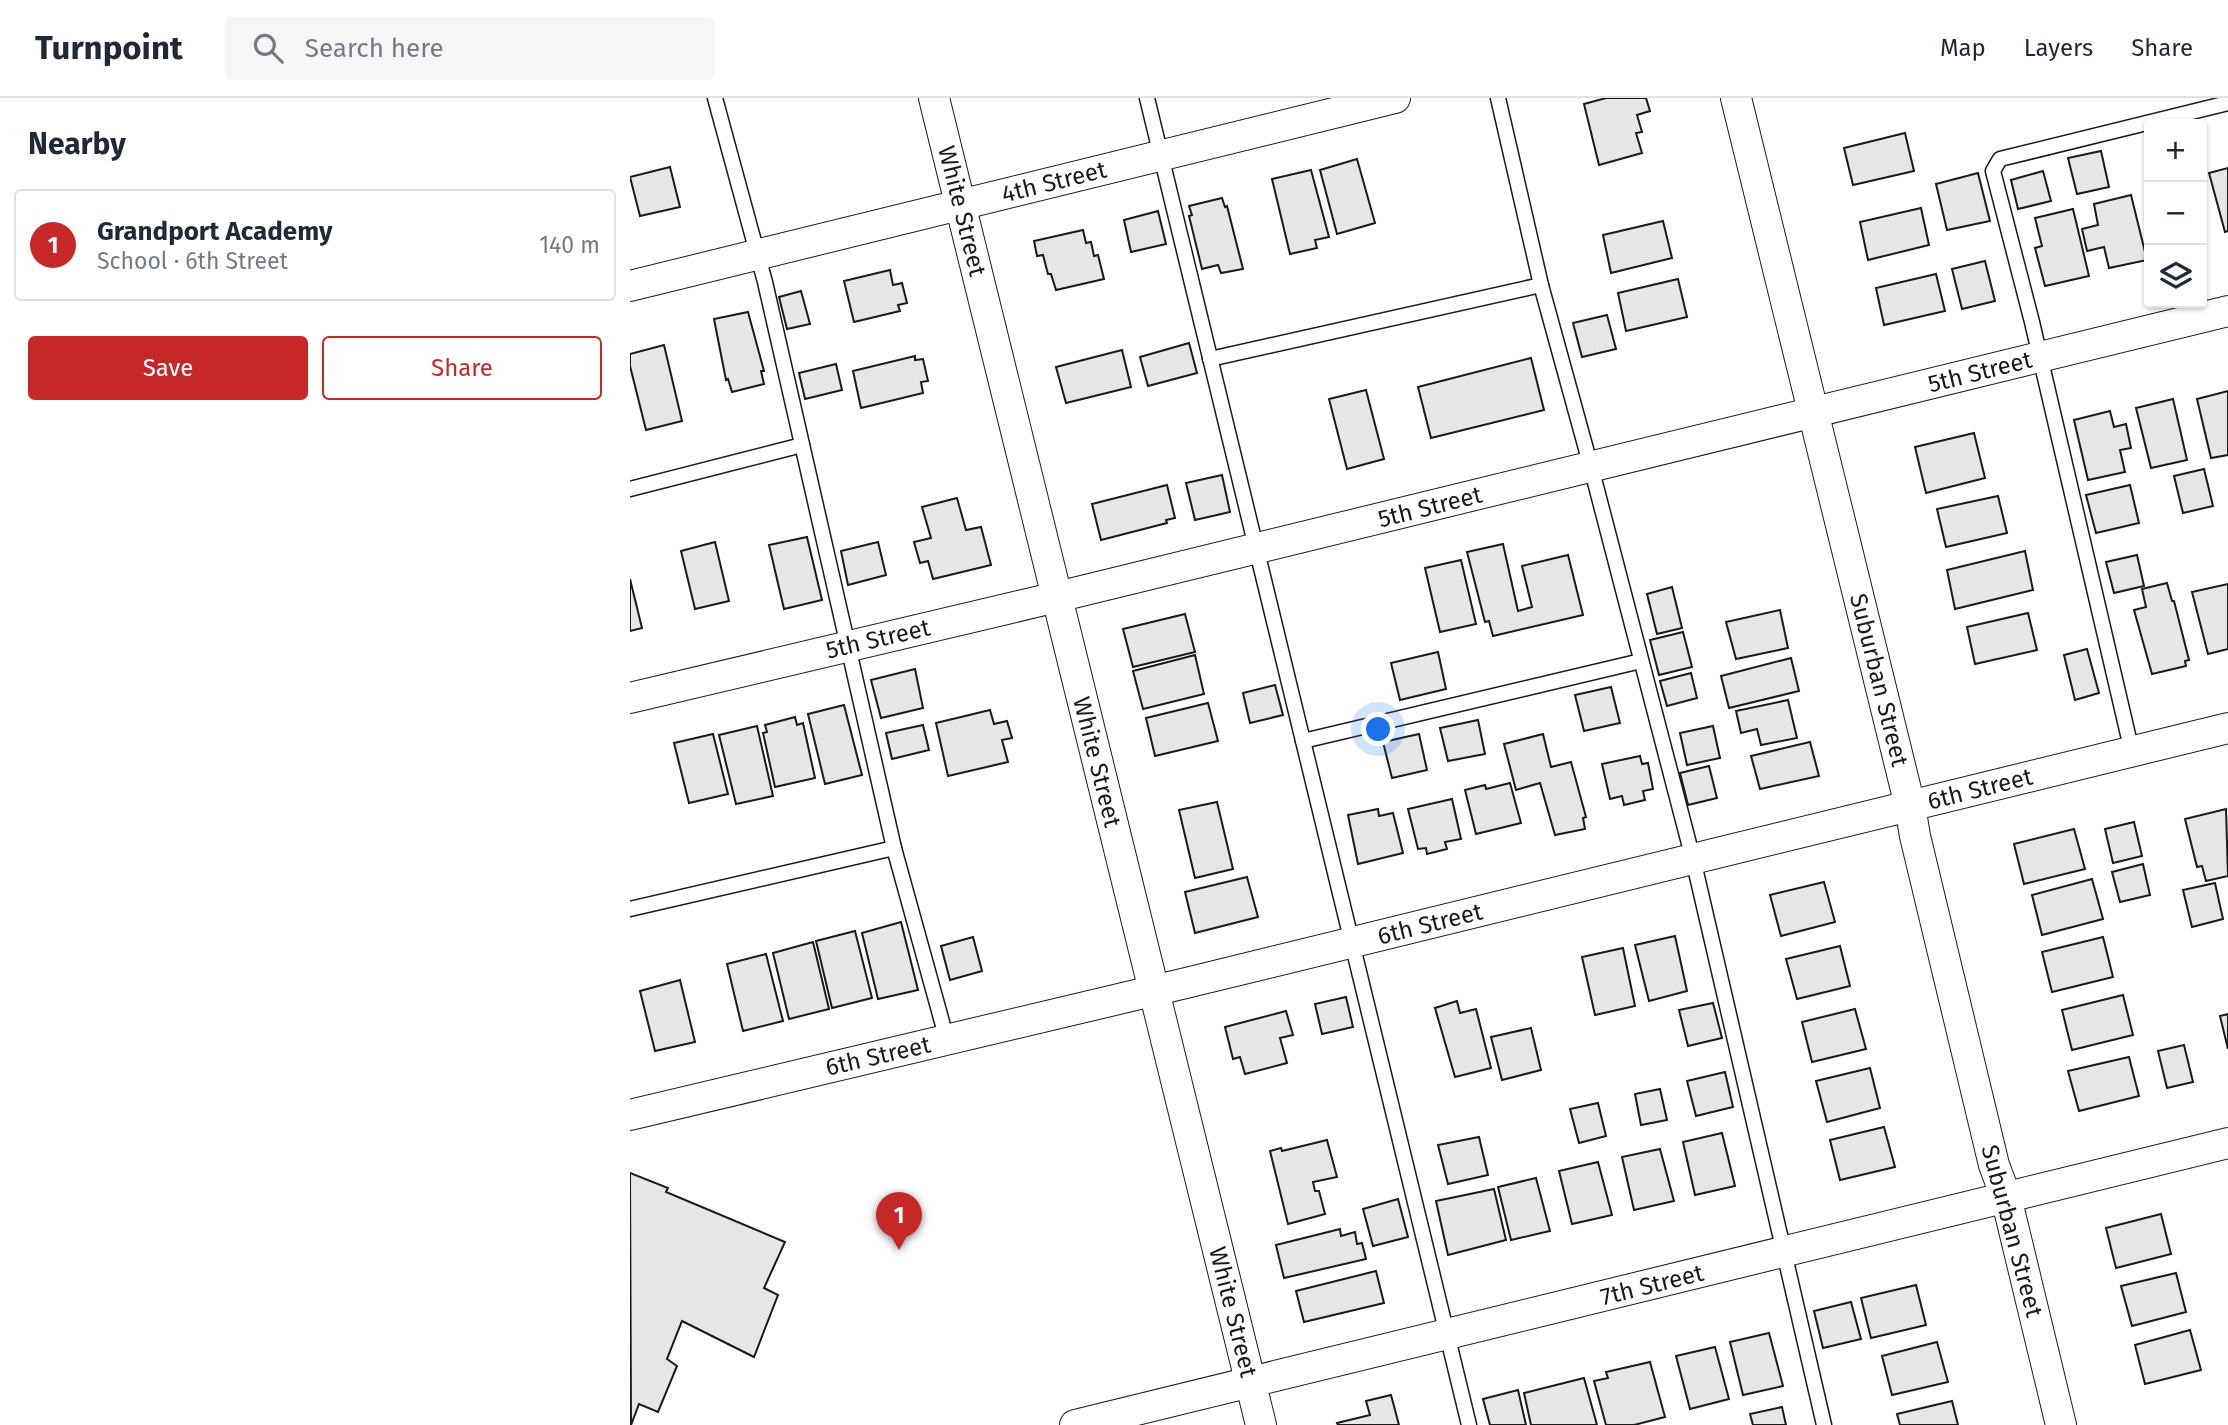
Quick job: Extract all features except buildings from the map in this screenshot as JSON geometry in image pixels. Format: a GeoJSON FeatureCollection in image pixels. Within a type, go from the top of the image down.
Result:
{"type":"FeatureCollection","features":[{"type":"Feature","properties":{"kind":"street","name":"White Street"},"geometry":{"type":"LineString","coordinates":[[934,98],[1261,1425]]}},
{"type":"Feature","properties":{"kind":"street","name":"4th Street"},"geometry":{"type":"LineString","coordinates":[[630,286],[1395,98]]}},
{"type":"Feature","properties":{"kind":"street","name":"Suburban Street"},"geometry":{"type":"LineString","coordinates":[[1736,98],[1910,806],[1994,1165],[2006,1197],[2061,1425]]}},
{"type":"Feature","properties":{"kind":"street","name":"5th Street"},"geometry":{"type":"LineString","coordinates":[[630,698],[1057,597],[2228,311]]}},
{"type":"Feature","properties":{"kind":"street","name":"6th Street"},"geometry":{"type":"LineString","coordinates":[[630,1115],[1153,991],[2228,728]]}},
{"type":"Feature","properties":{"kind":"street","name":"7th Street"},"geometry":{"type":"LineString","coordinates":[[1075,1425],[2228,1143]]}},
{"type":"Feature","properties":{"kind":"lane"},"geometry":{"type":"LineString","coordinates":[[715,98],[757,255],[894,848],[947,1040]]}},
{"type":"Feature","properties":{"kind":"lane"},"geometry":{"type":"LineString","coordinates":[[1147,98],[1469,1425]]}},
{"type":"Feature","properties":{"kind":"lane"},"geometry":{"type":"LineString","coordinates":[[1498,98],[1541,285],[1693,859],[1824,1425]]}},
{"type":"Feature","properties":{"kind":"lane"},"geometry":{"type":"LineString","coordinates":[[2132,752],[1993,171],[2000,159],[2228,103]]}},
{"type":"Feature","properties":{"kind":"lane"},"geometry":{"type":"LineString","coordinates":[[1210,359],[1541,285]]}},
{"type":"Feature","properties":{"kind":"lane"},"geometry":{"type":"LineString","coordinates":[[630,489],[802,445]]}},
{"type":"Feature","properties":{"kind":"lane"},"geometry":{"type":"LineString","coordinates":[[1303,741],[1641,661]]}},
{"type":"Feature","properties":{"kind":"lane"},"geometry":{"type":"LineString","coordinates":[[630,909],[894,848]]}},
{"type":"Feature","properties":{"kind":"place","name":"Grandport Academy"},"geometry":{"type":"Point","coordinates":[899,1250]}}]}
